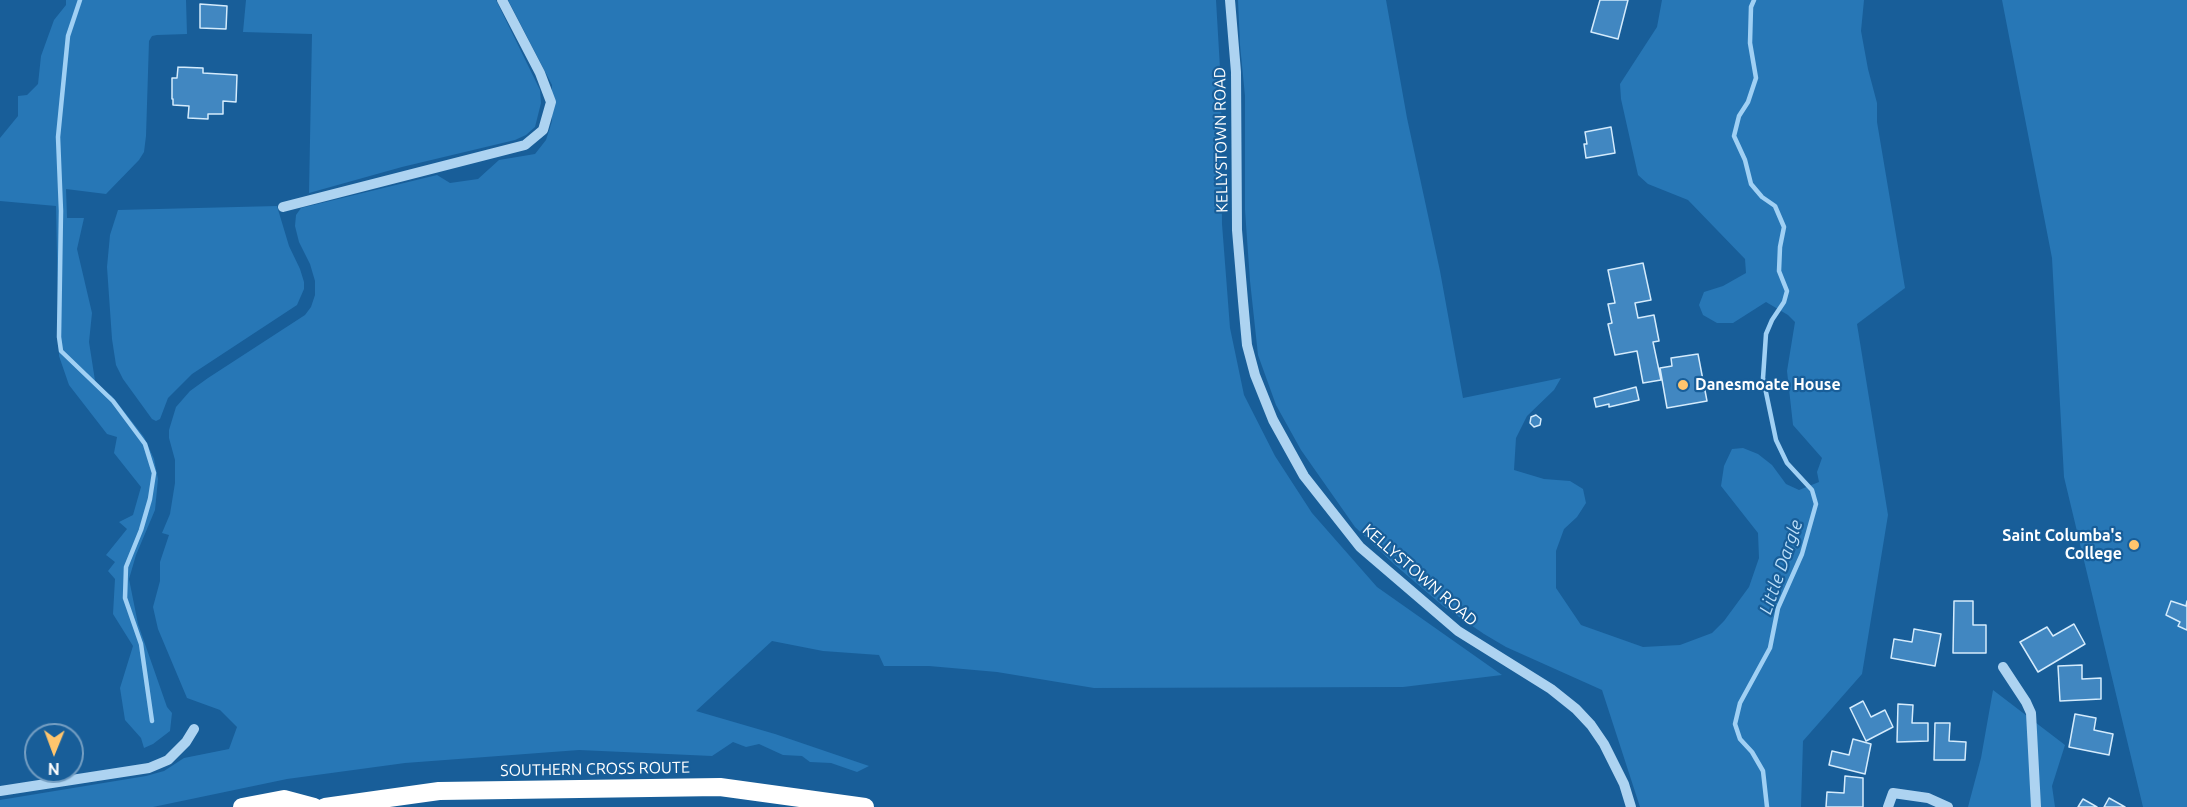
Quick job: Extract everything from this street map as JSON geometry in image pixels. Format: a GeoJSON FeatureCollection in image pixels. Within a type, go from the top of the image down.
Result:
{"type":"FeatureCollection","features":[{"type":"Feature","properties":{"kind":"highway","name":"SOUTHERN CROSS ROUTE"},"geometry":{"type":"LineString","coordinates":[[325,807],[439,791],[720,787],[865,807]]}},
{"type":"Feature","properties":{"kind":"highway"},"geometry":{"type":"LineString","coordinates":[[242,807],[284,799],[314,807]]}},
{"type":"Feature","properties":{"kind":"street"},"geometry":{"type":"LineString","coordinates":[[283,207],[525,145],[543,130],[550,102],[540,73],[502,0]]}},
{"type":"Feature","properties":{"kind":"street","name":"KELLYSTOWN ROAD"},"geometry":{"type":"LineString","coordinates":[[1230,0],[1236,72],[1238,230],[1247,345],[1254,375],[1272,420],[1304,476],[1360,547],[1458,631],[1551,689],[1576,709],[1591,725],[1604,744],[1624,784],[1630,807]]}},
{"type":"Feature","properties":{"kind":"street"},"geometry":{"type":"LineString","coordinates":[[2003,667],[2031,713],[2036,807]]}},
{"type":"Feature","properties":{"kind":"street"},"geometry":{"type":"LineString","coordinates":[[0,791],[149,768],[168,760],[186,742],[194,729]]}},
{"type":"Feature","properties":{"kind":"street"},"geometry":{"type":"LineString","coordinates":[[1888,807],[1893,793],[1928,798],[1948,807]]}},
{"type":"Feature","properties":{"kind":"shaded area"},"geometry":{"type":"Polygon","coordinates":[[[66,0],[186,0],[187,34],[157,35],[152,36],[149,41],[146,136],[144,152],[139,160],[106,194],[66,189],[67,218],[84,218],[77,249],[92,313],[89,342],[96,387],[112,396],[144,437],[154,459],[158,479],[155,510],[136,555],[129,579],[138,624],[167,707],[172,713],[170,731],[144,748],[141,738],[125,720],[120,688],[133,646],[113,614],[115,579],[108,571],[115,562],[106,555],[127,529],[119,522],[133,515],[141,487],[114,453],[117,437],[107,434],[69,385],[59,356],[56,206],[0,201],[0,138],[18,116],[18,96],[27,95],[38,84],[41,56],[54,20],[66,5],[66,0]]]}},
{"type":"Feature","properties":{"kind":"shaded area"},"geometry":{"type":"Polygon","coordinates":[[[246,0],[496,0],[540,90],[541,103],[535,127],[526,135],[515,140],[402,167],[309,193],[312,34],[243,32],[246,0]]]}},
{"type":"Feature","properties":{"kind":"shaded area"},"geometry":{"type":"Polygon","coordinates":[[[508,0],[1216,0],[1221,85],[1222,224],[1230,328],[1244,395],[1275,456],[1312,513],[1377,587],[1502,675],[1403,687],[1094,688],[997,672],[929,666],[884,666],[879,655],[823,651],[772,641],[696,711],[775,734],[869,766],[857,772],[831,763],[810,762],[802,756],[783,755],[759,744],[746,747],[733,742],[712,756],[579,750],[405,763],[287,779],[153,807],[0,807],[0,800],[146,776],[164,771],[184,758],[229,749],[237,727],[220,710],[187,698],[158,629],[153,607],[160,581],[160,562],[169,535],[162,533],[170,514],[175,483],[175,460],[169,430],[176,407],[190,391],[305,315],[311,307],[315,295],[315,281],[295,226],[296,215],[301,208],[437,175],[450,183],[478,179],[499,160],[535,154],[546,140],[552,121],[552,85],[508,0]]]}},
{"type":"Feature","properties":{"kind":"shaded area"},"geometry":{"type":"Polygon","coordinates":[[[1238,0],[1386,0],[1463,398],[1561,378],[1554,390],[1527,416],[1516,438],[1514,470],[1544,479],[1570,481],[1583,489],[1586,503],[1577,517],[1564,529],[1556,551],[1556,588],[1581,625],[1643,647],[1680,645],[1712,633],[1724,621],[1749,587],[1759,558],[1758,533],[1721,486],[1724,466],[1732,449],[1743,448],[1758,454],[1772,465],[1786,484],[1799,490],[1819,482],[1817,472],[1822,458],[1793,425],[1787,371],[1795,322],[1766,302],[1733,323],[1717,323],[1703,315],[1699,305],[1704,292],[1723,286],[1746,273],[1745,259],[1688,200],[1648,184],[1638,175],[1621,99],[1620,84],[1657,27],[1662,0],[1864,0],[1861,31],[1877,103],[1877,122],[1905,288],[1857,324],[1888,515],[1862,674],[1803,741],[1801,807],[1640,807],[1602,690],[1506,647],[1443,606],[1355,527],[1301,450],[1276,405],[1258,355],[1245,210],[1245,96],[1238,0]]]}},
{"type":"Feature","properties":{"kind":"shaded area","name":"Saint Columba's College"},"geometry":{"type":"Polygon","coordinates":[[[2002,0],[2187,0],[2187,807],[2143,807],[2064,477],[2052,258],[2002,0]]]}},
{"type":"Feature","properties":{"kind":"shaded area"},"geometry":{"type":"Polygon","coordinates":[[[277,206],[289,246],[304,282],[304,289],[297,305],[192,374],[168,398],[160,419],[156,421],[152,419],[123,379],[116,365],[107,267],[110,235],[118,210],[277,206]]]}},
{"type":"Feature","properties":{"kind":"shaded area"},"geometry":{"type":"Polygon","coordinates":[[[1993,690],[2065,745],[2052,786],[2055,807],[1968,807],[1981,758],[1993,690]]]}},
{"type":"Feature","properties":{"kind":"building"},"geometry":{"type":"Polygon","coordinates":[[[1600,0],[1628,0],[1618,39],[1591,32],[1600,0]]]}},
{"type":"Feature","properties":{"kind":"building"},"geometry":{"type":"Polygon","coordinates":[[[200,4],[227,6],[226,29],[200,28],[200,4]]]}},
{"type":"Feature","properties":{"kind":"building"},"geometry":{"type":"Polygon","coordinates":[[[178,67],[203,68],[203,73],[237,75],[236,102],[223,101],[223,114],[208,114],[208,119],[188,118],[189,106],[173,105],[172,78],[177,78],[178,67]]]}},
{"type":"Feature","properties":{"kind":"building"},"geometry":{"type":"Polygon","coordinates":[[[1611,127],[1615,153],[1586,158],[1585,132],[1611,127]]]}},
{"type":"Feature","properties":{"kind":"building"},"geometry":{"type":"Polygon","coordinates":[[[1643,263],[1651,300],[1635,303],[1638,318],[1654,315],[1659,341],[1653,342],[1661,380],[1643,383],[1637,351],[1615,355],[1608,324],[1612,323],[1608,304],[1615,303],[1608,270],[1643,263]]]}},
{"type":"Feature","properties":{"kind":"building","name":"Danesmoate House"},"geometry":{"type":"Polygon","coordinates":[[[1698,354],[1707,401],[1667,408],[1660,368],[1672,366],[1671,358],[1698,354]]]}},
{"type":"Feature","properties":{"kind":"building"},"geometry":{"type":"Polygon","coordinates":[[[1636,387],[1639,400],[1609,407],[1609,404],[1596,407],[1594,398],[1636,387]]]}},
{"type":"Feature","properties":{"kind":"building"},"geometry":{"type":"Polygon","coordinates":[[[1536,415],[1541,419],[1540,425],[1534,427],[1530,423],[1531,417],[1536,415]]]}},
{"type":"Feature","properties":{"kind":"building"},"geometry":{"type":"Polygon","coordinates":[[[1954,601],[1973,601],[1973,625],[1986,625],[1986,653],[1953,653],[1954,601]]]}},
{"type":"Feature","properties":{"kind":"building"},"geometry":{"type":"Polygon","coordinates":[[[2171,601],[2186,606],[2187,601],[2187,630],[2178,626],[2180,622],[2166,615],[2171,601]]]}},
{"type":"Feature","properties":{"kind":"building"},"geometry":{"type":"Polygon","coordinates":[[[2074,624],[2085,644],[2038,672],[2020,642],[2047,627],[2053,636],[2074,624]]]}},
{"type":"Feature","properties":{"kind":"building"},"geometry":{"type":"Polygon","coordinates":[[[1914,629],[1941,634],[1935,666],[1891,658],[1894,639],[1912,642],[1914,629]]]}},
{"type":"Feature","properties":{"kind":"building"},"geometry":{"type":"Polygon","coordinates":[[[2082,665],[2082,679],[2101,678],[2101,699],[2060,701],[2058,666],[2082,665]]]}},
{"type":"Feature","properties":{"kind":"building"},"geometry":{"type":"Polygon","coordinates":[[[1863,701],[1871,717],[1885,710],[1893,727],[1866,741],[1850,708],[1863,701]]]}},
{"type":"Feature","properties":{"kind":"building"},"geometry":{"type":"Polygon","coordinates":[[[1898,704],[1913,705],[1912,723],[1928,723],[1928,741],[1897,742],[1898,704]]]}},
{"type":"Feature","properties":{"kind":"building"},"geometry":{"type":"Polygon","coordinates":[[[2075,714],[2096,718],[2094,730],[2113,734],[2109,755],[2069,747],[2075,714]]]}},
{"type":"Feature","properties":{"kind":"building"},"geometry":{"type":"Polygon","coordinates":[[[1935,723],[1950,723],[1949,741],[1966,742],[1965,760],[1934,760],[1935,723]]]}},
{"type":"Feature","properties":{"kind":"building"},"geometry":{"type":"Polygon","coordinates":[[[1853,739],[1871,744],[1865,774],[1829,765],[1832,751],[1849,755],[1853,739]]]}},
{"type":"Feature","properties":{"kind":"building"},"geometry":{"type":"Polygon","coordinates":[[[1845,776],[1863,778],[1863,807],[1826,807],[1827,792],[1844,793],[1845,776]]]}},
{"type":"Feature","properties":{"kind":"building"},"geometry":{"type":"Polygon","coordinates":[[[2109,798],[2125,807],[2104,807],[2109,798]]]}},
{"type":"Feature","properties":{"kind":"building"},"geometry":{"type":"Polygon","coordinates":[[[2083,799],[2097,807],[2078,807],[2083,799]]]}},
{"type":"Feature","properties":{"kind":"waterway"},"geometry":{"type":"LineString","coordinates":[[80,0],[68,36],[58,137],[61,211],[59,337],[61,351],[113,401],[145,444],[154,473],[150,499],[141,530],[126,567],[125,598],[141,644],[152,721]]}},
{"type":"Feature","properties":{"kind":"waterway","name":"Little Dargle"},"geometry":{"type":"LineString","coordinates":[[1754,0],[1751,7],[1750,43],[1756,78],[1748,102],[1739,116],[1734,136],[1745,160],[1751,184],[1762,197],[1775,206],[1784,227],[1779,271],[1787,291],[1784,302],[1766,334],[1763,378],[1776,440],[1787,463],[1812,490],[1816,504],[1802,554],[1778,608],[1770,648],[1740,703],[1735,724],[1740,739],[1752,752],[1763,771],[1767,807]]}},
{"type":"Feature","properties":{"kind":"place","name":"Danesmoate House"},"geometry":{"type":"Point","coordinates":[1683,385]}},
{"type":"Feature","properties":{"kind":"place","name":"Saint Columba's College"},"geometry":{"type":"Point","coordinates":[2134,545]}}]}
